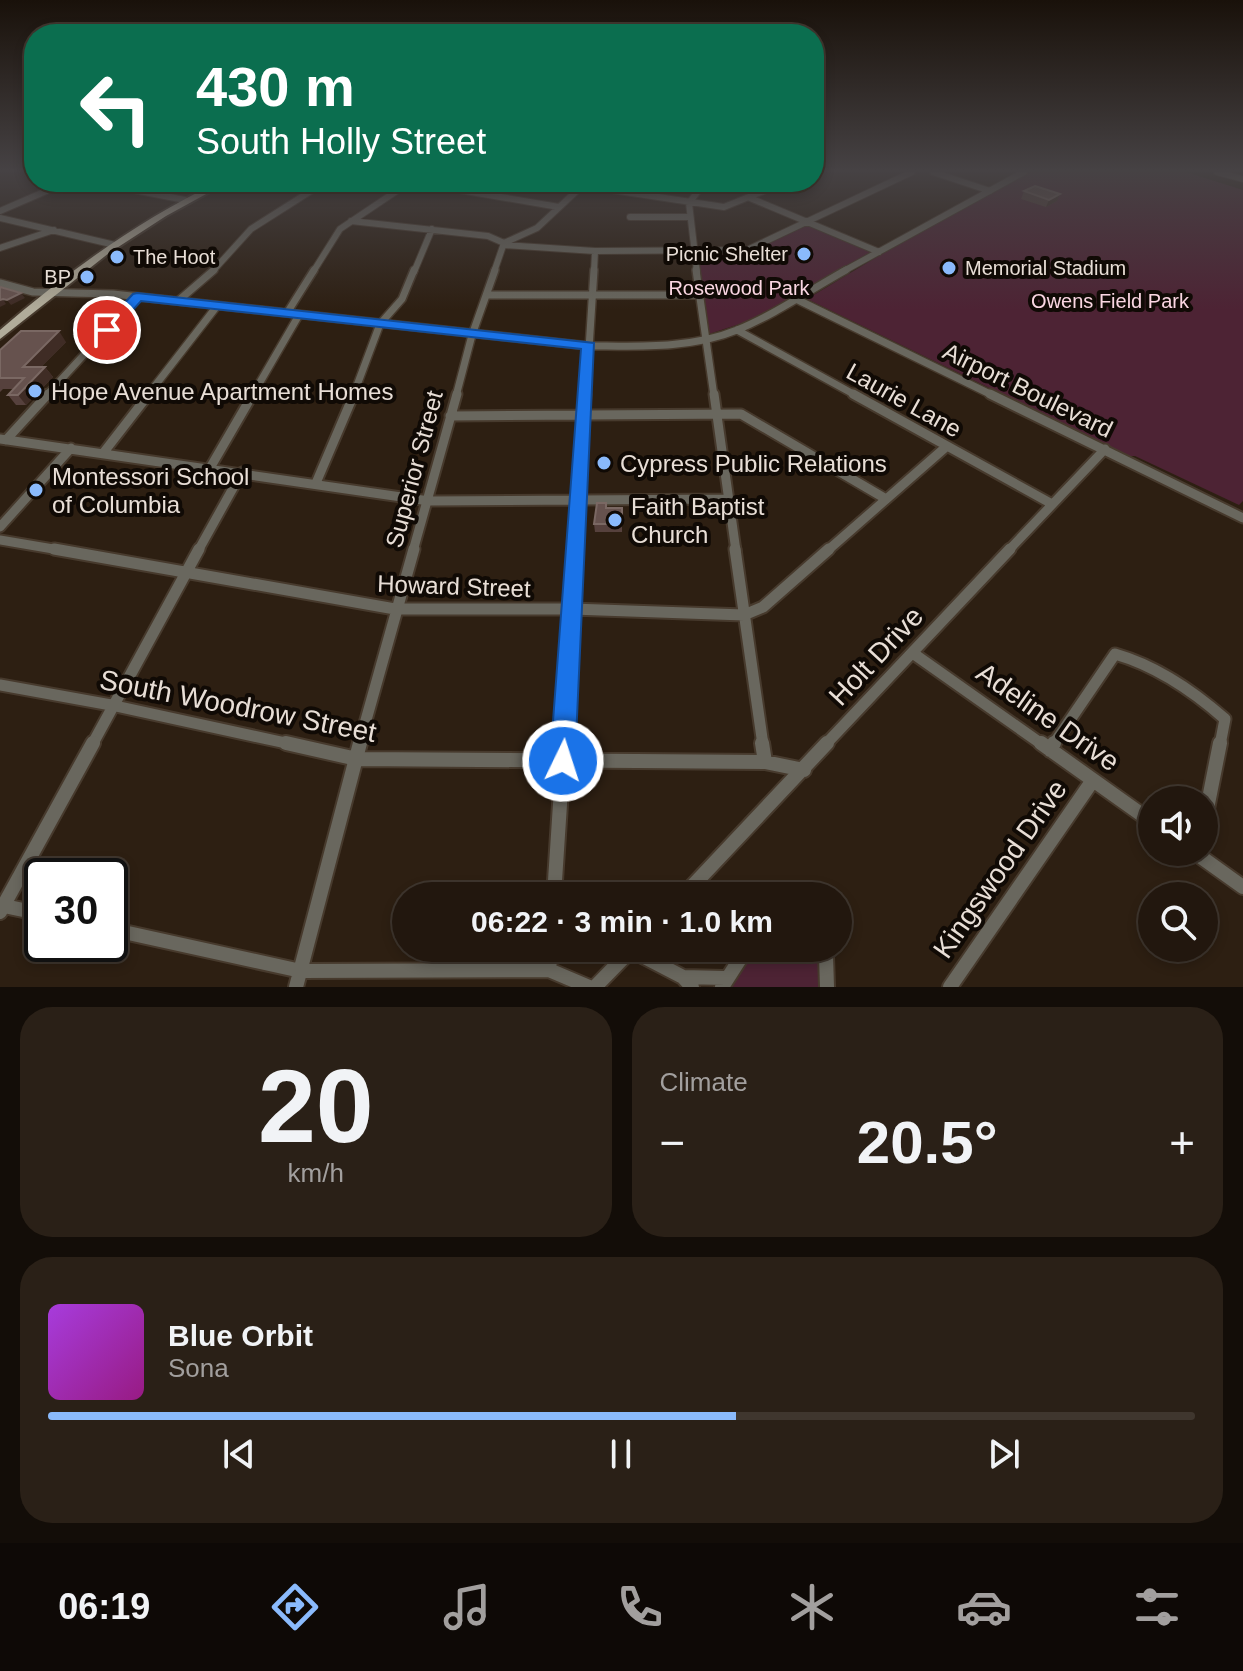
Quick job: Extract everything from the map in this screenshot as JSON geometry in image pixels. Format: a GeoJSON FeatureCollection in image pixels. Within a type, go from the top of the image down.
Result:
{"type":"FeatureCollection","features":[{"type":"Feature","properties":{"kind":"main road"},"geometry":{"type":"LineString","coordinates":[[0,336],[49,292],[157,218]]}},
{"type":"Feature","properties":{"kind":"street"},"geometry":{"type":"LineString","coordinates":[[0,218],[115,245]]}},
{"type":"Feature","properties":{"kind":"street"},"geometry":{"type":"LineString","coordinates":[[178,301],[251,229],[268,218]]}},
{"type":"Feature","properties":{"kind":"street"},"geometry":{"type":"LineString","coordinates":[[287,313],[340,229],[356,218]]}},
{"type":"Feature","properties":{"kind":"street"},"geometry":{"type":"LineString","coordinates":[[504,244],[537,228],[547,218]]}},
{"type":"Feature","properties":{"kind":"street"},"geometry":{"type":"LineString","coordinates":[[689,218],[765,762]]}},
{"type":"Feature","properties":{"kind":"street"},"geometry":{"type":"LineString","coordinates":[[798,218],[879,252]]}},
{"type":"Feature","properties":{"kind":"street"},"geometry":{"type":"LineString","coordinates":[[351,221],[488,236],[504,244],[595,251],[694,251],[747,250],[816,218]]}},
{"type":"Feature","properties":{"kind":"street"},"geometry":{"type":"LineString","coordinates":[[0,283],[33,292],[178,301],[472,335],[589,346],[653,346],[705,339],[737,330],[941,218]]}},
{"type":"Feature","properties":{"kind":"street"},"geometry":{"type":"LineString","coordinates":[[316,483],[373,349],[380,324],[402,299],[432,229]]}},
{"type":"Feature","properties":{"kind":"street"},"geometry":{"type":"LineString","coordinates":[[0,248],[54,230]]}},
{"type":"Feature","properties":{"kind":"street","name":"Superior Street"},"geometry":{"type":"LineString","coordinates":[[298,979],[395,609],[429,501],[472,335],[504,244]]}},
{"type":"Feature","properties":{"kind":"street"},"geometry":{"type":"LineString","coordinates":[[555,882],[595,251]]}},
{"type":"Feature","properties":{"kind":"street"},"geometry":{"type":"LineString","coordinates":[[487,295],[698,295]]}},
{"type":"Feature","properties":{"kind":"street"},"geometry":{"type":"LineString","coordinates":[[3,439],[137,297]]}},
{"type":"Feature","properties":{"kind":"street","name":"Airport Boulevard"},"geometry":{"type":"LineString","coordinates":[[796,299],[1243,518]]}},
{"type":"Feature","properties":{"kind":"street"},"geometry":{"type":"LineString","coordinates":[[104,452],[217,306]]}},
{"type":"Feature","properties":{"kind":"street"},"geometry":{"type":"LineString","coordinates":[[210,468],[299,315]]}},
{"type":"Feature","properties":{"kind":"street","name":"Laurie Lane"},"geometry":{"type":"LineString","coordinates":[[737,330],[1052,504]]}},
{"type":"Feature","properties":{"kind":"street"},"geometry":{"type":"LineString","coordinates":[[450,416],[741,414],[886,499]]}},
{"type":"Feature","properties":{"kind":"street"},"geometry":{"type":"LineString","coordinates":[[3,439],[429,501],[727,499]]}},
{"type":"Feature","properties":{"kind":"street"},"geometry":{"type":"LineString","coordinates":[[744,615],[763,607],[947,446]]}},
{"type":"Feature","properties":{"kind":"street"},"geometry":{"type":"LineString","coordinates":[[0,527],[71,448]]}},
{"type":"Feature","properties":{"kind":"street","name":"Holt Drive"},"geometry":{"type":"LineString","coordinates":[[696,882],[1105,449]]}},
{"type":"Feature","properties":{"kind":"street"},"geometry":{"type":"LineString","coordinates":[[24,911],[1,907],[242,472]]}},
{"type":"Feature","properties":{"kind":"street","name":"Howard Street"},"geometry":{"type":"LineString","coordinates":[[0,540],[395,609],[572,609],[744,615]]}},
{"type":"Feature","properties":{"kind":"street","name":"Adeline Drive"},"geometry":{"type":"LineString","coordinates":[[914,654],[1138,812]]}},
{"type":"Feature","properties":{"kind":"street"},"geometry":{"type":"LineString","coordinates":[[1050,750],[1115,654],[1132,658],[1204,699],[1225,719],[1212,786]]}},
{"type":"Feature","properties":{"kind":"street","name":"South Woodrow Street"},"geometry":{"type":"LineString","coordinates":[[0,685],[111,705],[357,759],[765,762],[804,770]]}},
{"type":"Feature","properties":{"kind":"street","name":"Kingswood Drive"},"geometry":{"type":"LineString","coordinates":[[950,987],[1093,780]]}},
{"type":"Feature","properties":{"kind":"street"},"geometry":{"type":"LineString","coordinates":[[1215,866],[1243,887]]}},
{"type":"Feature","properties":{"kind":"street"},"geometry":{"type":"LineString","coordinates":[[128,934],[298,979],[549,970],[589,987]]}},
{"type":"Feature","properties":{"kind":"street"},"geometry":{"type":"LineString","coordinates":[[549,970],[550,962]]}},
{"type":"Feature","properties":{"kind":"street"},"geometry":{"type":"LineString","coordinates":[[595,987],[619,962]]}},
{"type":"Feature","properties":{"kind":"street"},"geometry":{"type":"LineString","coordinates":[[654,962],[687,982],[724,983],[738,962]]}},
{"type":"Feature","properties":{"kind":"street"},"geometry":{"type":"LineString","coordinates":[[826,962],[827,987]]}},
{"type":"Feature","properties":{"kind":"green space","name":"Owens Field Park"},"geometry":{"type":"Polygon","coordinates":[[[945,218],[1243,218],[1243,501],[1239,505],[1135,456],[1129,456],[807,299],[945,218]]]}},
{"type":"Feature","properties":{"kind":"green space","name":"Rosewood Park"},"geometry":{"type":"Polygon","coordinates":[[[808,225],[874,253],[749,321],[709,334],[698,253],[749,252],[808,225]]]}},
{"type":"Feature","properties":{"kind":"green space"},"geometry":{"type":"Polygon","coordinates":[[[738,962],[823,962],[827,987],[722,987],[738,962]]]}},
{"type":"Feature","properties":{"kind":"building"},"geometry":{"type":"Polygon","coordinates":[[[0,287],[21,293],[0,300],[0,287]]]}},
{"type":"Feature","properties":{"kind":"building"},"geometry":{"type":"Polygon","coordinates":[[[98,312],[107,312],[84,334],[75,334],[98,312]]]}},
{"type":"Feature","properties":{"kind":"building"},"geometry":{"type":"Polygon","coordinates":[[[21,331],[59,331],[23,367],[45,367],[18,395],[8,395],[24,378],[0,378],[0,350],[21,331]]]}},
{"type":"Feature","properties":{"kind":"building"},"geometry":{"type":"Polygon","coordinates":[[[597,503],[606,503],[606,508],[622,508],[622,524],[594,524],[597,503]]]}},
{"type":"Feature","properties":{"kind":"place","name":"Picnic Shelter"},"geometry":{"type":"Point","coordinates":[804,254]}},
{"type":"Feature","properties":{"kind":"place","name":"The Hoot"},"geometry":{"type":"Point","coordinates":[117,257]}},
{"type":"Feature","properties":{"kind":"place","name":"Memorial Stadium"},"geometry":{"type":"Point","coordinates":[949,268]}},
{"type":"Feature","properties":{"kind":"place","name":"BP"},"geometry":{"type":"Point","coordinates":[87,277]}},
{"type":"Feature","properties":{"kind":"place","name":"Hope Avenue Apartment Homes"},"geometry":{"type":"Point","coordinates":[35,391]}},
{"type":"Feature","properties":{"kind":"place","name":"Cypress Public Relations"},"geometry":{"type":"Point","coordinates":[604,463]}},
{"type":"Feature","properties":{"kind":"place","name":"Montessori School of Columbia"},"geometry":{"type":"Point","coordinates":[36,490]}},
{"type":"Feature","properties":{"kind":"place","name":"Faith Baptist Church"},"geometry":{"type":"Point","coordinates":[615,520]}},
{"type":"Feature","properties":{"kind":"route"},"geometry":{"type":"LineString","coordinates":[[107,330],[137,297],[589,346],[563,761]]}}]}
